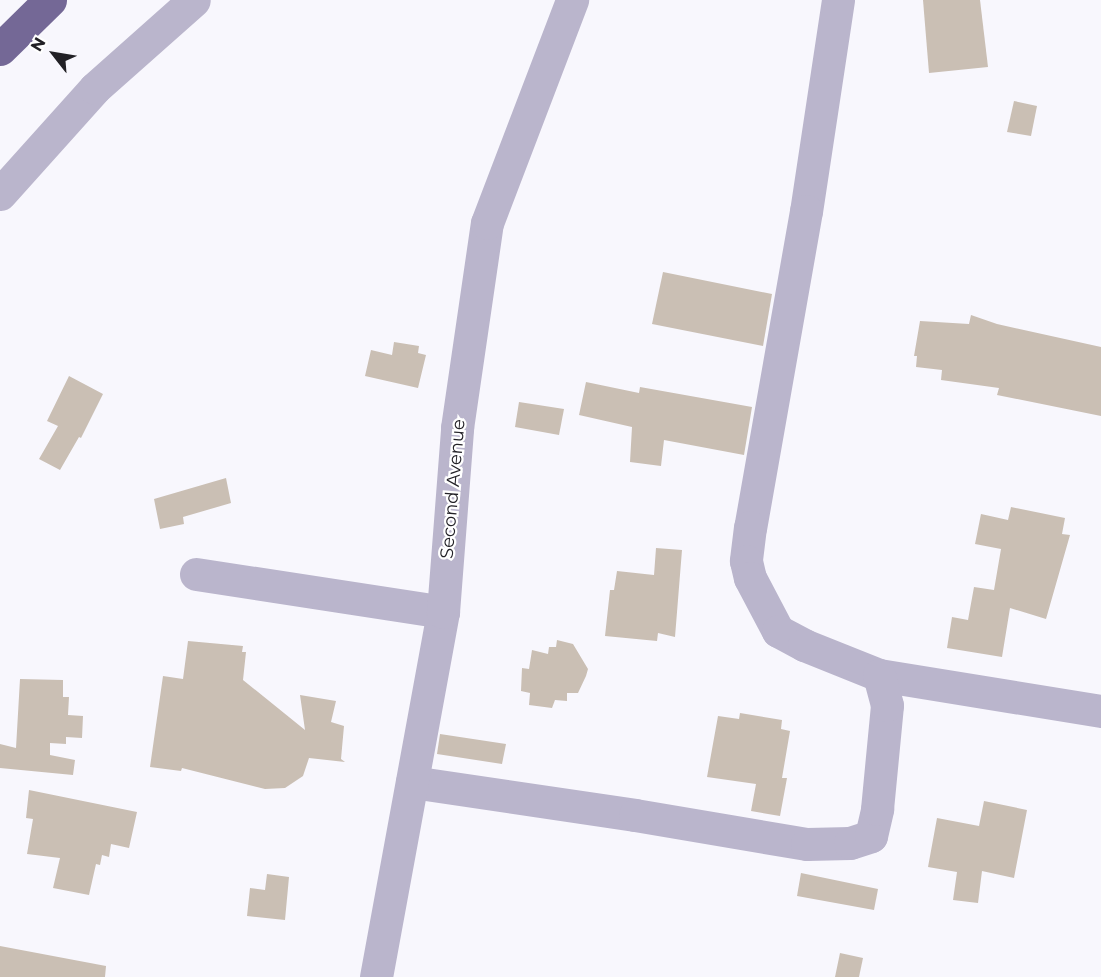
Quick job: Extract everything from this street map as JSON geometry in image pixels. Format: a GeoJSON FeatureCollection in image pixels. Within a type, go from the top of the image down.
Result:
{"type":"FeatureCollection","features":[{"type":"Feature","properties":{"kind":"highway"},"geometry":{"type":"LineString","coordinates":[[0,49],[50,0]]}},
{"type":"Feature","properties":{"kind":"street"},"geometry":{"type":"LineString","coordinates":[[0,194],[95,88],[194,0]]}},
{"type":"Feature","properties":{"kind":"street"},"geometry":{"type":"LineString","coordinates":[[838,0],[746,561],[750,578],[778,631],[804,645],[879,675],[1101,711]]}},
{"type":"Feature","properties":{"kind":"street","name":"Second Avenue"},"geometry":{"type":"LineString","coordinates":[[376,977],[443,612],[457,428],[487,223],[570,5]]}},
{"type":"Feature","properties":{"kind":"street"},"geometry":{"type":"LineString","coordinates":[[196,574],[443,612]]}},
{"type":"Feature","properties":{"kind":"street"},"geometry":{"type":"LineString","coordinates":[[412,782],[635,815],[807,844],[850,843],[871,836],[877,809],[887,705],[879,675]]}},
{"type":"Feature","properties":{"kind":"building"},"geometry":{"type":"Polygon","coordinates":[[[923,0],[980,0],[988,67],[929,73],[923,0]]]}},
{"type":"Feature","properties":{"kind":"building"},"geometry":{"type":"Polygon","coordinates":[[[1014,101],[1037,106],[1031,136],[1007,132],[1014,101]]]}},
{"type":"Feature","properties":{"kind":"building"},"geometry":{"type":"Polygon","coordinates":[[[663,272],[772,294],[763,346],[652,324],[663,272]]]}},
{"type":"Feature","properties":{"kind":"building"},"geometry":{"type":"Polygon","coordinates":[[[971,315],[997,324],[1101,347],[1101,416],[997,395],[999,388],[941,380],[942,370],[916,367],[917,356],[914,356],[920,321],[969,324],[971,315]]]}},
{"type":"Feature","properties":{"kind":"building"},"geometry":{"type":"Polygon","coordinates":[[[394,342],[419,346],[418,353],[426,355],[418,388],[365,376],[371,350],[392,355],[394,342]]]}},
{"type":"Feature","properties":{"kind":"building"},"geometry":{"type":"Polygon","coordinates":[[[69,376],[103,394],[81,438],[79,437],[60,470],[39,459],[58,426],[47,421],[69,376]]]}},
{"type":"Feature","properties":{"kind":"building"},"geometry":{"type":"Polygon","coordinates":[[[586,382],[639,393],[640,387],[752,407],[744,455],[664,440],[661,466],[630,462],[632,427],[579,415],[586,382]]]}},
{"type":"Feature","properties":{"kind":"building"},"geometry":{"type":"Polygon","coordinates":[[[519,402],[564,409],[559,435],[515,427],[519,402]]]}},
{"type":"Feature","properties":{"kind":"building"},"geometry":{"type":"Polygon","coordinates":[[[226,478],[231,503],[183,517],[184,524],[160,529],[154,499],[226,478]]]}},
{"type":"Feature","properties":{"kind":"building"},"geometry":{"type":"Polygon","coordinates":[[[1011,507],[1065,518],[1062,534],[1070,535],[1046,619],[1010,608],[1002,657],[947,648],[952,617],[968,620],[974,587],[994,590],[1001,549],[975,544],[981,514],[1008,520],[1011,507]]]}},
{"type":"Feature","properties":{"kind":"building"},"geometry":{"type":"Polygon","coordinates":[[[656,548],[682,550],[675,637],[658,633],[657,641],[605,636],[610,590],[614,590],[617,571],[654,575],[656,548]]]}},
{"type":"Feature","properties":{"kind":"building"},"geometry":{"type":"Polygon","coordinates":[[[557,640],[573,644],[588,669],[586,676],[578,693],[567,693],[567,701],[555,700],[552,708],[529,705],[530,693],[521,691],[522,668],[529,669],[532,650],[548,654],[549,647],[556,647],[557,640]]]}},
{"type":"Feature","properties":{"kind":"building"},"geometry":{"type":"Polygon","coordinates":[[[188,641],[243,646],[242,652],[246,652],[243,680],[305,730],[300,695],[336,701],[331,722],[344,726],[341,759],[345,762],[309,758],[303,776],[285,788],[265,789],[182,768],[181,771],[150,767],[163,676],[183,679],[188,641]]]}},
{"type":"Feature","properties":{"kind":"building"},"geometry":{"type":"Polygon","coordinates":[[[20,679],[63,680],[63,697],[69,697],[68,715],[83,716],[82,738],[66,737],[66,744],[50,743],[50,755],[75,760],[73,775],[0,768],[0,744],[16,748],[20,679]]]}},
{"type":"Feature","properties":{"kind":"building"},"geometry":{"type":"Polygon","coordinates":[[[740,713],[782,720],[781,729],[790,731],[782,778],[787,778],[780,816],[751,811],[756,784],[707,777],[718,716],[739,719],[740,713]]]}},
{"type":"Feature","properties":{"kind":"building"},"geometry":{"type":"Polygon","coordinates":[[[440,734],[506,744],[502,764],[437,754],[440,734]]]}},
{"type":"Feature","properties":{"kind":"building"},"geometry":{"type":"Polygon","coordinates":[[[29,790],[137,812],[129,848],[111,844],[109,857],[102,855],[100,865],[96,864],[89,895],[53,888],[60,858],[27,854],[33,819],[26,818],[29,790]]]}},
{"type":"Feature","properties":{"kind":"building"},"geometry":{"type":"Polygon","coordinates":[[[984,801],[1027,810],[1014,878],[982,871],[978,903],[953,900],[957,872],[928,867],[937,818],[979,826],[984,801]]]}},
{"type":"Feature","properties":{"kind":"building"},"geometry":{"type":"Polygon","coordinates":[[[801,873],[878,889],[874,910],[797,896],[801,873]]]}},
{"type":"Feature","properties":{"kind":"building"},"geometry":{"type":"Polygon","coordinates":[[[267,874],[289,877],[285,920],[247,916],[250,888],[265,890],[267,874]]]}},
{"type":"Feature","properties":{"kind":"building"},"geometry":{"type":"Polygon","coordinates":[[[0,946],[106,966],[105,977],[0,977],[0,946]]]}},
{"type":"Feature","properties":{"kind":"building"},"geometry":{"type":"Polygon","coordinates":[[[840,953],[863,958],[859,977],[835,977],[840,953]]]}}]}
